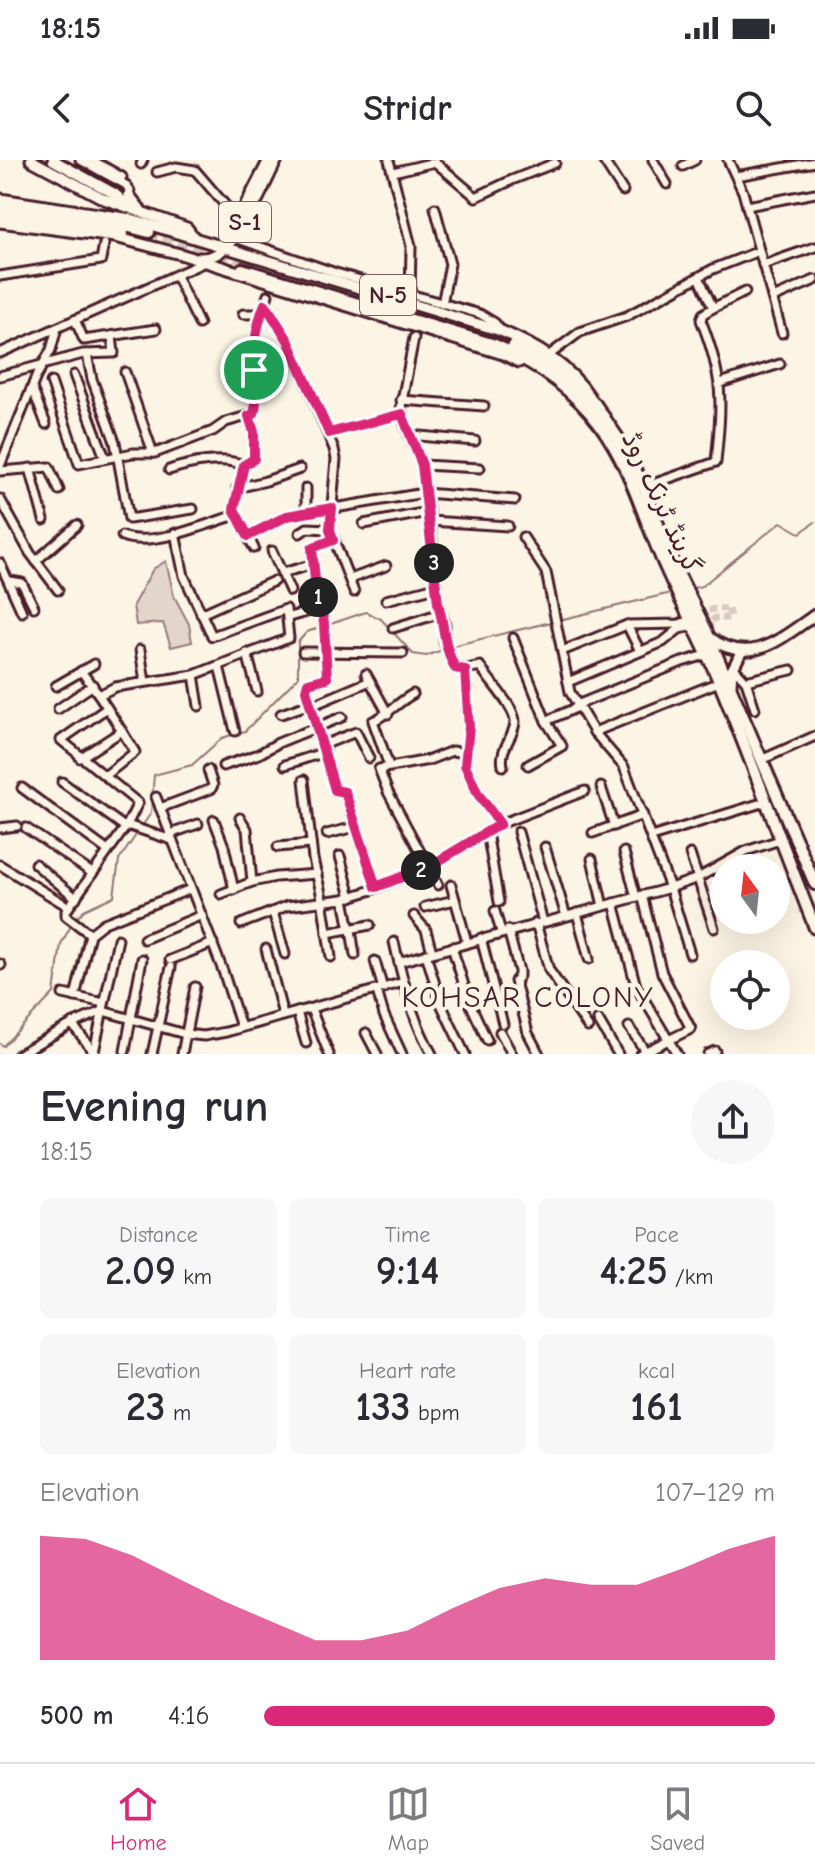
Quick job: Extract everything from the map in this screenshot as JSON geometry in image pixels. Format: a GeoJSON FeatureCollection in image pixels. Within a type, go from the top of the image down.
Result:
{"type":"FeatureCollection","features":[{"type":"Feature","properties":{"kind":"highway"},"geometry":{"type":"LineString","coordinates":[[0,206],[110,222],[148,235],[0,214]]}},
{"type":"Feature","properties":{"kind":"highway"},"geometry":{"type":"LineString","coordinates":[[241,265],[495,345],[557,380],[591,406]]}},
{"type":"Feature","properties":{"kind":"highway","name":"گرینڈ ٹرنک روڈ"},"geometry":{"type":"LineString","coordinates":[[591,406],[640,489],[815,928]]}},
{"type":"Feature","properties":{"kind":"highway","name":"گرینڈ ٹرنک روڈ"},"geometry":{"type":"LineString","coordinates":[[693,617],[709,637],[815,884]]}},
{"type":"Feature","properties":{"kind":"highway"},"geometry":{"type":"LineString","coordinates":[[766,804],[778,801]]}},
{"type":"Feature","properties":{"kind":"main road"},"geometry":{"type":"LineString","coordinates":[[31,160],[106,195],[126,200],[158,220],[187,228],[190,236],[179,235],[174,240],[180,254]]}},
{"type":"Feature","properties":{"kind":"main road"},"geometry":{"type":"LineString","coordinates":[[53,160],[106,195]]}},
{"type":"Feature","properties":{"kind":"main road","name":"S-1"},"geometry":{"type":"LineString","coordinates":[[180,254],[208,260],[217,246],[227,239],[273,161]]}},
{"type":"Feature","properties":{"kind":"main road","name":"S-1"},"geometry":{"type":"LineString","coordinates":[[217,246],[235,238],[273,161]]}},
{"type":"Feature","properties":{"kind":"main road","name":"گرینڈ ٹرنک روڈ"},"geometry":{"type":"LineString","coordinates":[[0,199],[131,219],[217,246],[241,265]]}},
{"type":"Feature","properties":{"kind":"main road"},"geometry":{"type":"LineString","coordinates":[[0,222],[115,237],[180,254]]}},
{"type":"Feature","properties":{"kind":"main road","name":"گرینڈ ٹرنک روڈ"},"geometry":{"type":"LineString","coordinates":[[208,260],[241,265],[281,260],[410,298],[501,331],[548,356],[579,380],[591,406]]}},
{"type":"Feature","properties":{"kind":"main road"},"geometry":{"type":"LineString","coordinates":[[709,637],[724,647],[742,651],[773,644],[815,615]]}},
{"type":"Feature","properties":{"kind":"main road"},"geometry":{"type":"LineString","coordinates":[[732,690],[733,667],[742,651]]}},
{"type":"Feature","properties":{"kind":"street"},"geometry":{"type":"LineString","coordinates":[[80,160],[126,185],[126,200]]}},
{"type":"Feature","properties":{"kind":"street"},"geometry":{"type":"LineString","coordinates":[[389,160],[411,246],[410,298],[480,314],[495,323],[501,331]]}},
{"type":"Feature","properties":{"kind":"street"},"geometry":{"type":"LineString","coordinates":[[603,160],[623,191]]}},
{"type":"Feature","properties":{"kind":"street"},"geometry":{"type":"LineString","coordinates":[[653,160],[667,184]]}},
{"type":"Feature","properties":{"kind":"street"},"geometry":{"type":"LineString","coordinates":[[683,166],[695,160]]}},
{"type":"Feature","properties":{"kind":"street"},"geometry":{"type":"LineString","coordinates":[[728,160],[747,206],[782,333]]}},
{"type":"Feature","properties":{"kind":"street"},"geometry":{"type":"LineString","coordinates":[[96,161],[122,177]]}},
{"type":"Feature","properties":{"kind":"street"},"geometry":{"type":"LineString","coordinates":[[393,172],[435,162],[472,197],[476,197],[555,163]]}},
{"type":"Feature","properties":{"kind":"street"},"geometry":{"type":"LineString","coordinates":[[736,176],[815,162]]}},
{"type":"Feature","properties":{"kind":"street"},"geometry":{"type":"LineString","coordinates":[[157,172],[176,167],[195,170],[238,220]]}},
{"type":"Feature","properties":{"kind":"street"},"geometry":{"type":"LineString","coordinates":[[747,206],[815,193]]}},
{"type":"Feature","properties":{"kind":"street"},"geometry":{"type":"LineString","coordinates":[[435,208],[450,264],[442,304]]}},
{"type":"Feature","properties":{"kind":"street"},"geometry":{"type":"LineString","coordinates":[[235,238],[281,260]]}},
{"type":"Feature","properties":{"kind":"street"},"geometry":{"type":"LineString","coordinates":[[0,276],[101,260],[104,244]]}},
{"type":"Feature","properties":{"kind":"street"},"geometry":{"type":"LineString","coordinates":[[763,265],[815,247]]}},
{"type":"Feature","properties":{"kind":"street"},"geometry":{"type":"LineString","coordinates":[[548,356],[580,332],[646,308],[736,258],[759,251]]}},
{"type":"Feature","properties":{"kind":"street"},"geometry":{"type":"LineString","coordinates":[[0,353],[208,260]]}},
{"type":"Feature","properties":{"kind":"street"},"geometry":{"type":"LineString","coordinates":[[176,276],[199,324]]}},
{"type":"Feature","properties":{"kind":"street"},"geometry":{"type":"LineString","coordinates":[[699,277],[713,308]]}},
{"type":"Feature","properties":{"kind":"street"},"geometry":{"type":"LineString","coordinates":[[773,298],[815,280]]}},
{"type":"Feature","properties":{"kind":"street"},"geometry":{"type":"LineString","coordinates":[[640,489],[716,462],[722,401],[717,365],[701,320],[703,314],[745,292]]}},
{"type":"Feature","properties":{"kind":"street"},"geometry":{"type":"LineString","coordinates":[[51,382],[79,464],[153,453],[213,431],[226,422],[254,414],[253,359],[261,314],[268,295]]}},
{"type":"Feature","properties":{"kind":"street"},"geometry":{"type":"LineString","coordinates":[[265,304],[288,340],[329,433],[336,459],[330,529],[354,592]]}},
{"type":"Feature","properties":{"kind":"street"},"geometry":{"type":"LineString","coordinates":[[243,314],[261,314]]}},
{"type":"Feature","properties":{"kind":"street"},"geometry":{"type":"LineString","coordinates":[[75,320],[84,340],[156,329]]}},
{"type":"Feature","properties":{"kind":"street"},"geometry":{"type":"LineString","coordinates":[[57,328],[51,350],[0,468],[51,467],[59,490]]}},
{"type":"Feature","properties":{"kind":"street"},"geometry":{"type":"LineString","coordinates":[[0,376],[87,354],[114,353],[112,336]]}},
{"type":"Feature","properties":{"kind":"street"},"geometry":{"type":"LineString","coordinates":[[414,338],[401,400],[402,414],[422,465],[436,587],[445,625],[444,642],[453,664],[459,670],[480,666],[513,712],[515,721],[502,755],[503,766]]}},
{"type":"Feature","properties":{"kind":"street"},"geometry":{"type":"LineString","coordinates":[[87,354],[92,379],[109,422],[130,520],[193,509]]}},
{"type":"Feature","properties":{"kind":"street"},"geometry":{"type":"LineString","coordinates":[[720,383],[780,364]]}},
{"type":"Feature","properties":{"kind":"street"},"geometry":{"type":"LineString","coordinates":[[125,372],[153,453]]}},
{"type":"Feature","properties":{"kind":"street"},"geometry":{"type":"LineString","coordinates":[[74,375],[105,458]]}},
{"type":"Feature","properties":{"kind":"street"},"geometry":{"type":"LineString","coordinates":[[32,388],[46,424]]}},
{"type":"Feature","properties":{"kind":"street"},"geometry":{"type":"LineString","coordinates":[[401,400],[484,406]]}},
{"type":"Feature","properties":{"kind":"street"},"geometry":{"type":"LineString","coordinates":[[329,433],[402,414]]}},
{"type":"Feature","properties":{"kind":"street"},"geometry":{"type":"LineString","coordinates":[[249,416],[254,432],[254,459],[244,465],[234,509],[254,548]]}},
{"type":"Feature","properties":{"kind":"street"},"geometry":{"type":"LineString","coordinates":[[409,435],[475,441]]}},
{"type":"Feature","properties":{"kind":"street"},"geometry":{"type":"LineString","coordinates":[[169,470],[210,462],[244,465]]}},
{"type":"Feature","properties":{"kind":"street"},"geometry":{"type":"LineString","coordinates":[[422,465],[480,468]]}},
{"type":"Feature","properties":{"kind":"street"},"geometry":{"type":"LineString","coordinates":[[30,468],[44,520]]}},
{"type":"Feature","properties":{"kind":"street"},"geometry":{"type":"LineString","coordinates":[[237,488],[300,469]]}},
{"type":"Feature","properties":{"kind":"street"},"geometry":{"type":"LineString","coordinates":[[306,488],[306,513]]}},
{"type":"Feature","properties":{"kind":"street"},"geometry":{"type":"LineString","coordinates":[[248,536],[287,516],[424,493],[515,500]]}},
{"type":"Feature","properties":{"kind":"street"},"geometry":{"type":"LineString","coordinates":[[0,499],[36,561],[58,590]]}},
{"type":"Feature","properties":{"kind":"street"},"geometry":{"type":"LineString","coordinates":[[122,536],[145,539],[236,515]]}},
{"type":"Feature","properties":{"kind":"street"},"geometry":{"type":"LineString","coordinates":[[364,524],[429,516],[508,526]]}},
{"type":"Feature","properties":{"kind":"street"},"geometry":{"type":"LineString","coordinates":[[36,561],[77,525]]}},
{"type":"Feature","properties":{"kind":"street"},"geometry":{"type":"LineString","coordinates":[[300,533],[307,528],[330,529]]}},
{"type":"Feature","properties":{"kind":"street"},"geometry":{"type":"LineString","coordinates":[[99,695],[115,687],[194,675],[289,638],[288,611],[284,609],[212,636],[184,576],[175,533]]}},
{"type":"Feature","properties":{"kind":"street"},"geometry":{"type":"LineString","coordinates":[[523,537],[546,572],[568,682],[594,732],[624,767],[670,888],[690,954]]}},
{"type":"Feature","properties":{"kind":"street"},"geometry":{"type":"LineString","coordinates":[[333,540],[312,548],[324,626],[326,680],[311,681],[307,685],[335,790],[345,792],[376,887]]}},
{"type":"Feature","properties":{"kind":"street"},"geometry":{"type":"LineString","coordinates":[[272,551],[290,591]]}},
{"type":"Feature","properties":{"kind":"street"},"geometry":{"type":"LineString","coordinates":[[0,563],[22,612]]}},
{"type":"Feature","properties":{"kind":"street"},"geometry":{"type":"LineString","coordinates":[[282,573],[314,564]]}},
{"type":"Feature","properties":{"kind":"street"},"geometry":{"type":"LineString","coordinates":[[350,579],[386,566]]}},
{"type":"Feature","properties":{"kind":"street"},"geometry":{"type":"LineString","coordinates":[[10,581],[22,583],[34,607]]}},
{"type":"Feature","properties":{"kind":"street"},"geometry":{"type":"LineString","coordinates":[[201,614],[274,581]]}},
{"type":"Feature","properties":{"kind":"street"},"geometry":{"type":"LineString","coordinates":[[386,600],[436,587]]}},
{"type":"Feature","properties":{"kind":"street"},"geometry":{"type":"LineString","coordinates":[[289,617],[321,608]]}},
{"type":"Feature","properties":{"kind":"street"},"geometry":{"type":"LineString","coordinates":[[393,628],[441,613]]}},
{"type":"Feature","properties":{"kind":"street"},"geometry":{"type":"LineString","coordinates":[[562,651],[627,625],[679,624],[693,617]]}},
{"type":"Feature","properties":{"kind":"street"},"geometry":{"type":"LineString","coordinates":[[568,682],[663,642],[693,617]]}},
{"type":"Feature","properties":{"kind":"street"},"geometry":{"type":"LineString","coordinates":[[627,625],[640,651]]}},
{"type":"Feature","properties":{"kind":"street"},"geometry":{"type":"LineString","coordinates":[[513,638],[546,721],[561,748],[528,765]]}},
{"type":"Feature","properties":{"kind":"street"},"geometry":{"type":"LineString","coordinates":[[140,650],[145,682]]}},
{"type":"Feature","properties":{"kind":"street"},"geometry":{"type":"LineString","coordinates":[[303,652],[403,653]]}},
{"type":"Feature","properties":{"kind":"street"},"geometry":{"type":"LineString","coordinates":[[247,653],[257,691]]}},
{"type":"Feature","properties":{"kind":"street"},"geometry":{"type":"LineString","coordinates":[[546,721],[682,662],[706,655]]}},
{"type":"Feature","properties":{"kind":"street"},"geometry":{"type":"LineString","coordinates":[[56,686],[94,664]]}},
{"type":"Feature","properties":{"kind":"street"},"geometry":{"type":"LineString","coordinates":[[219,666],[235,731]]}},
{"type":"Feature","properties":{"kind":"street"},"geometry":{"type":"LineString","coordinates":[[733,667],[746,681],[755,709]]}},
{"type":"Feature","properties":{"kind":"street"},"geometry":{"type":"LineString","coordinates":[[465,670],[469,727],[465,765],[478,794],[500,824]]}},
{"type":"Feature","properties":{"kind":"street"},"geometry":{"type":"LineString","coordinates":[[746,681],[791,670]]}},
{"type":"Feature","properties":{"kind":"street"},"geometry":{"type":"LineString","coordinates":[[81,671],[135,752],[106,775]]}},
{"type":"Feature","properties":{"kind":"street"},"geometry":{"type":"LineString","coordinates":[[194,675],[199,706]]}},
{"type":"Feature","properties":{"kind":"street"},"geometry":{"type":"LineString","coordinates":[[281,714],[311,705],[368,678],[388,714]]}},
{"type":"Feature","properties":{"kind":"street"},"geometry":{"type":"LineString","coordinates":[[594,732],[719,682]]}},
{"type":"Feature","properties":{"kind":"street"},"geometry":{"type":"LineString","coordinates":[[58,709],[93,685]]}},
{"type":"Feature","properties":{"kind":"street"},"geometry":{"type":"LineString","coordinates":[[389,766],[372,723],[413,694]]}},
{"type":"Feature","properties":{"kind":"street"},"geometry":{"type":"LineString","coordinates":[[88,933],[65,914],[128,827],[138,803],[61,740],[107,708]]}},
{"type":"Feature","properties":{"kind":"street"},"geometry":{"type":"LineString","coordinates":[[223,766],[259,754],[342,717]]}},
{"type":"Feature","properties":{"kind":"street"},"geometry":{"type":"LineString","coordinates":[[80,758],[122,731]]}},
{"type":"Feature","properties":{"kind":"street"},"geometry":{"type":"LineString","coordinates":[[285,765],[356,732],[369,758]]}},
{"type":"Feature","properties":{"kind":"street"},"geometry":{"type":"LineString","coordinates":[[761,760],[815,736]]}},
{"type":"Feature","properties":{"kind":"street"},"geometry":{"type":"LineString","coordinates":[[438,885],[388,792],[379,769],[429,760],[452,751],[466,753]]}},
{"type":"Feature","properties":{"kind":"street"},"geometry":{"type":"LineString","coordinates":[[160,808],[211,789],[213,785],[208,770]]}},
{"type":"Feature","properties":{"kind":"street"},"geometry":{"type":"LineString","coordinates":[[304,780],[311,844],[331,957]]}},
{"type":"Feature","properties":{"kind":"street"},"geometry":{"type":"LineString","coordinates":[[62,782],[128,827],[143,832],[171,837],[198,824]]}},
{"type":"Feature","properties":{"kind":"street"},"geometry":{"type":"LineString","coordinates":[[601,787],[614,826]]}},
{"type":"Feature","properties":{"kind":"street"},"geometry":{"type":"LineString","coordinates":[[22,788],[108,851]]}},
{"type":"Feature","properties":{"kind":"street"},"geometry":{"type":"LineString","coordinates":[[241,924],[287,906],[347,898],[376,887],[430,866],[500,824],[585,791]]}},
{"type":"Feature","properties":{"kind":"street"},"geometry":{"type":"LineString","coordinates":[[156,797],[213,943],[241,1027]]}},
{"type":"Feature","properties":{"kind":"street"},"geometry":{"type":"LineString","coordinates":[[651,837],[766,804]]}},
{"type":"Feature","properties":{"kind":"street"},"geometry":{"type":"LineString","coordinates":[[593,833],[643,815]]}},
{"type":"Feature","properties":{"kind":"street"},"geometry":{"type":"LineString","coordinates":[[240,818],[247,829],[252,882]]}},
{"type":"Feature","properties":{"kind":"street"},"geometry":{"type":"LineString","coordinates":[[214,820],[224,846],[234,890]]}},
{"type":"Feature","properties":{"kind":"street"},"geometry":{"type":"LineString","coordinates":[[0,828],[17,826]]}},
{"type":"Feature","properties":{"kind":"street"},"geometry":{"type":"LineString","coordinates":[[327,834],[355,827]]}},
{"type":"Feature","properties":{"kind":"street"},"geometry":{"type":"LineString","coordinates":[[26,828],[92,873]]}},
{"type":"Feature","properties":{"kind":"street"},"geometry":{"type":"LineString","coordinates":[[487,832],[499,902]]}},
{"type":"Feature","properties":{"kind":"street"},"geometry":{"type":"LineString","coordinates":[[518,832],[549,970],[588,1027]]}},
{"type":"Feature","properties":{"kind":"street"},"geometry":{"type":"LineString","coordinates":[[399,962],[670,888],[698,878],[746,851],[780,840]]}},
{"type":"Feature","properties":{"kind":"street"},"geometry":{"type":"LineString","coordinates":[[278,847],[311,844]]}},
{"type":"Feature","properties":{"kind":"street"},"geometry":{"type":"LineString","coordinates":[[545,847],[566,916]]}},
{"type":"Feature","properties":{"kind":"street"},"geometry":{"type":"LineString","coordinates":[[624,852],[662,973],[691,1029],[644,1053],[629,1027]]}},
{"type":"Feature","properties":{"kind":"street"},"geometry":{"type":"LineString","coordinates":[[690,854],[710,916]]}},
{"type":"Feature","properties":{"kind":"street"},"geometry":{"type":"LineString","coordinates":[[340,856],[355,955]]}},
{"type":"Feature","properties":{"kind":"street"},"geometry":{"type":"LineString","coordinates":[[592,859],[603,906]]}},
{"type":"Feature","properties":{"kind":"street"},"geometry":{"type":"LineString","coordinates":[[35,864],[76,898]]}},
{"type":"Feature","properties":{"kind":"street"},"geometry":{"type":"LineString","coordinates":[[0,865],[69,907]]}},
{"type":"Feature","properties":{"kind":"street"},"geometry":{"type":"LineString","coordinates":[[221,894],[252,882],[285,875],[317,874]]}},
{"type":"Feature","properties":{"kind":"street"},"geometry":{"type":"LineString","coordinates":[[451,885],[467,942]]}},
{"type":"Feature","properties":{"kind":"street"},"geometry":{"type":"LineString","coordinates":[[75,997],[88,933],[104,923],[191,889]]}},
{"type":"Feature","properties":{"kind":"street"},"geometry":{"type":"LineString","coordinates":[[425,907],[455,900]]}},
{"type":"Feature","properties":{"kind":"street"},"geometry":{"type":"LineString","coordinates":[[614,903],[636,986],[677,1054]]}},
{"type":"Feature","properties":{"kind":"street"},"geometry":{"type":"LineString","coordinates":[[495,911],[519,971],[515,981],[525,1025],[539,1054]]}},
{"type":"Feature","properties":{"kind":"street"},"geometry":{"type":"LineString","coordinates":[[273,912],[285,954]]}},
{"type":"Feature","properties":{"kind":"street"},"geometry":{"type":"LineString","coordinates":[[577,913],[589,959]]}},
{"type":"Feature","properties":{"kind":"street"},"geometry":{"type":"LineString","coordinates":[[144,939],[202,915]]}},
{"type":"Feature","properties":{"kind":"street"},"geometry":{"type":"LineString","coordinates":[[414,916],[426,930],[441,1004],[465,1054]]}},
{"type":"Feature","properties":{"kind":"street"},"geometry":{"type":"LineString","coordinates":[[327,933],[370,925]]}},
{"type":"Feature","properties":{"kind":"street"},"geometry":{"type":"LineString","coordinates":[[481,938],[501,1028],[512,1054]]}},
{"type":"Feature","properties":{"kind":"street"},"geometry":{"type":"LineString","coordinates":[[94,1053],[118,939]]}},
{"type":"Feature","properties":{"kind":"street"},"geometry":{"type":"LineString","coordinates":[[394,942],[420,1033],[432,1054]]}},
{"type":"Feature","properties":{"kind":"street"},"geometry":{"type":"LineString","coordinates":[[152,1054],[171,963],[213,943]]}},
{"type":"Feature","properties":{"kind":"street"},"geometry":{"type":"LineString","coordinates":[[452,947],[469,1001],[487,1040]]}},
{"type":"Feature","properties":{"kind":"street"},"geometry":{"type":"LineString","coordinates":[[266,949],[283,1015]]}},
{"type":"Feature","properties":{"kind":"street"},"geometry":{"type":"LineString","coordinates":[[125,1051],[142,959]]}},
{"type":"Feature","properties":{"kind":"street"},"geometry":{"type":"LineString","coordinates":[[375,961],[384,1015],[402,1054]]}},
{"type":"Feature","properties":{"kind":"street"},"geometry":{"type":"LineString","coordinates":[[63,994],[130,1019],[204,1036],[404,982]]}},
{"type":"Feature","properties":{"kind":"street"},"geometry":{"type":"LineString","coordinates":[[182,1054],[195,987]]}},
{"type":"Feature","properties":{"kind":"street"},"geometry":{"type":"LineString","coordinates":[[25,1053],[104,1007]]}},
{"type":"Feature","properties":{"kind":"street"},"geometry":{"type":"LineString","coordinates":[[311,1009],[329,1054]]}},
{"type":"Feature","properties":{"kind":"street"},"geometry":{"type":"LineString","coordinates":[[297,1012],[306,1043]]}},
{"type":"Feature","properties":{"kind":"street"},"geometry":{"type":"LineString","coordinates":[[598,1020],[618,1054]]}},
{"type":"Feature","properties":{"kind":"street"},"geometry":{"type":"LineString","coordinates":[[72,1024],[94,1053]]}},
{"type":"Feature","properties":{"kind":"street"},"geometry":{"type":"LineString","coordinates":[[366,1033],[377,1054]]}},
{"type":"Feature","properties":{"kind":"shaded area"},"geometry":{"type":"Polygon","coordinates":[[[166,561],[174,596],[189,624],[192,642],[171,647],[163,623],[136,625],[133,605],[153,569],[166,561]]]}},
{"type":"Feature","properties":{"kind":"waterway"},"geometry":{"type":"LineString","coordinates":[[689,589],[702,586],[781,522],[800,533],[815,522]]}},
{"type":"Feature","properties":{"kind":"waterway"},"geometry":{"type":"LineString","coordinates":[[448,647],[671,593]]}},
{"type":"Feature","properties":{"kind":"waterway"},"geometry":{"type":"LineString","coordinates":[[76,919],[84,910],[114,896],[119,860],[151,813],[154,775],[192,765],[222,738],[245,731],[298,677],[298,642],[307,632],[366,612],[381,619],[413,654],[426,656],[442,650]]}},
{"type":"Feature","properties":{"kind":"waterway"},"geometry":{"type":"LineString","coordinates":[[0,1044],[3,1046],[54,993],[61,944],[72,924]]}},
{"type":"Feature","properties":{"kind":"tunnel"},"geometry":{"type":"LineString","coordinates":[[149,232],[244,263]]}},
{"type":"Feature","properties":{"kind":"tunnel"},"geometry":{"type":"LineString","coordinates":[[698,611],[728,608],[730,618],[715,618],[705,628]]}},
{"type":"Feature","properties":{"kind":"district","name":"KOHSAR COLONY"},"geometry":{"type":"Point","coordinates":[528,997]}},
{"type":"Feature","properties":{"kind":"route"},"geometry":{"type":"LineString","coordinates":[[265,304],[288,340],[329,433],[402,414],[422,465],[438,603],[445,625],[443,638],[455,668],[465,670],[469,727],[465,765],[478,794],[500,824],[430,866],[376,887],[345,791],[335,790],[306,690],[311,681],[327,678],[324,623],[312,548],[333,540],[330,529],[332,508],[287,516],[248,536],[235,514],[237,488],[244,465],[254,459],[254,432],[249,416],[254,414],[256,408],[252,381],[254,370],[254,345],[265,304]]}}]}
